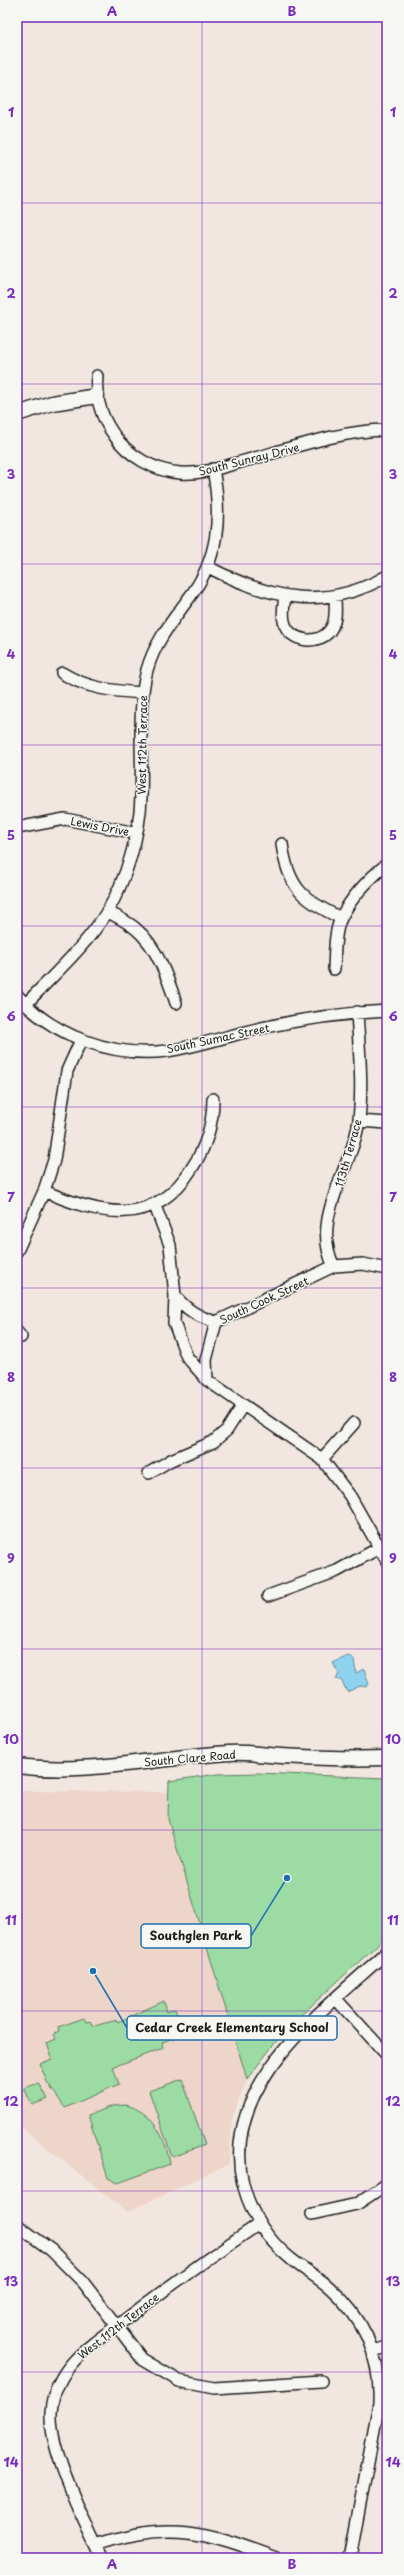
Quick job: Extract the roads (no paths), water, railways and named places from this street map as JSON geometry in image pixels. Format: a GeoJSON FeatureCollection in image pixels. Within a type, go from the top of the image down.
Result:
{"type":"FeatureCollection","features":[{"type":"Feature","properties":{"kind":"street","name":"South Sunray Drive"},"geometry":{"type":"LineString","coordinates":[[97,376],[97,396],[109,428],[118,442],[132,454],[168,472],[182,474],[213,469],[357,432],[387,430]]}},
{"type":"Feature","properties":{"kind":"street"},"geometry":{"type":"LineString","coordinates":[[17,414],[52,403],[97,396]]}},
{"type":"Feature","properties":{"kind":"street","name":"West 112th Terrace"},"geometry":{"type":"LineString","coordinates":[[25,1005],[85,941],[107,911],[124,873],[136,833],[141,799],[143,692],[149,664],[164,631],[200,582],[208,567],[217,534],[219,508],[213,469]]}},
{"type":"Feature","properties":{"kind":"street"},"geometry":{"type":"LineString","coordinates":[[208,567],[247,585],[285,596],[312,598],[335,596],[387,576]]}},
{"type":"Feature","properties":{"kind":"street"},"geometry":{"type":"LineString","coordinates":[[285,596],[284,622],[289,632],[306,641],[316,640],[332,628],[335,619],[335,596]]}},
{"type":"Feature","properties":{"kind":"street"},"geometry":{"type":"LineString","coordinates":[[62,673],[79,683],[99,689],[143,692]]}},
{"type":"Feature","properties":{"kind":"street","name":"Lewis Drive"},"geometry":{"type":"LineString","coordinates":[[17,828],[65,819],[136,833]]}},
{"type":"Feature","properties":{"kind":"street"},"geometry":{"type":"LineString","coordinates":[[282,844],[285,864],[293,884],[308,899],[341,918]]}},
{"type":"Feature","properties":{"kind":"street"},"geometry":{"type":"LineString","coordinates":[[334,969],[336,939],[341,918],[373,875],[387,864]]}},
{"type":"Feature","properties":{"kind":"street"},"geometry":{"type":"LineString","coordinates":[[107,911],[137,930],[151,947],[170,986],[176,1003]]}},
{"type":"Feature","properties":{"kind":"street","name":"South Sumac Street"},"geometry":{"type":"LineString","coordinates":[[17,995],[25,1005],[50,1024],[81,1040],[122,1050],[166,1051],[263,1028],[357,1012],[387,1011]]}},
{"type":"Feature","properties":{"kind":"street","name":"113th Terrace"},"geometry":{"type":"LineString","coordinates":[[334,1266],[329,1257],[327,1243],[329,1219],[359,1121],[361,1080],[357,1012]]}},
{"type":"Feature","properties":{"kind":"street"},"geometry":{"type":"LineString","coordinates":[[17,1251],[44,1190],[60,1134],[63,1091],[67,1071],[81,1040]]}},
{"type":"Feature","properties":{"kind":"street"},"geometry":{"type":"LineString","coordinates":[[44,1190],[93,1210],[117,1212],[155,1206],[172,1194],[187,1177],[201,1154],[213,1119],[213,1099]]}},
{"type":"Feature","properties":{"kind":"street"},"geometry":{"type":"LineString","coordinates":[[359,1121],[387,1122]]}},
{"type":"Feature","properties":{"kind":"street"},"geometry":{"type":"LineString","coordinates":[[155,1206],[170,1245],[175,1296],[174,1323],[179,1341],[187,1358],[207,1380],[322,1459],[350,1496],[370,1527],[379,1548],[387,1561]]}},
{"type":"Feature","properties":{"kind":"street","name":"South Cook Street"},"geometry":{"type":"LineString","coordinates":[[207,1380],[206,1360],[216,1322],[334,1266],[363,1264],[387,1269]]}},
{"type":"Feature","properties":{"kind":"street"},"geometry":{"type":"LineString","coordinates":[[175,1296],[187,1310],[202,1318],[216,1322]]}},
{"type":"Feature","properties":{"kind":"street"},"geometry":{"type":"LineString","coordinates":[[149,1474],[171,1460],[213,1442],[227,1430],[243,1406]]}},
{"type":"Feature","properties":{"kind":"street"},"geometry":{"type":"LineString","coordinates":[[322,1459],[354,1423]]}},
{"type":"Feature","properties":{"kind":"street"},"geometry":{"type":"LineString","coordinates":[[268,1596],[337,1571],[379,1548]]}},
{"type":"Feature","properties":{"kind":"street","name":"South Clare Road"},"geometry":{"type":"LineString","coordinates":[[17,1766],[36,1768],[85,1768],[183,1756],[231,1753],[341,1759],[387,1758]]}},
{"type":"Feature","properties":{"kind":"street"},"geometry":{"type":"LineString","coordinates":[[350,2558],[379,2403],[380,2385],[373,2351],[363,2327],[348,2306],[330,2288],[291,2259],[271,2241],[259,2224],[247,2199],[240,2172],[239,2152],[244,2122],[256,2091],[274,2064],[302,2030],[387,1952]]}},
{"type":"Feature","properties":{"kind":"street"},"geometry":{"type":"LineString","coordinates":[[336,1999],[387,2055]]}},
{"type":"Feature","properties":{"kind":"street"},"geometry":{"type":"LineString","coordinates":[[312,2214],[357,2204],[387,2184]]}},
{"type":"Feature","properties":{"kind":"street","name":"West 112th Terrace"},"geometry":{"type":"LineString","coordinates":[[102,2558],[54,2443],[51,2412],[57,2386],[74,2360],[115,2327],[182,2276],[259,2224]]}},
{"type":"Feature","properties":{"kind":"street"},"geometry":{"type":"LineString","coordinates":[[17,2225],[51,2250],[83,2282],[115,2327],[142,2359],[179,2381],[214,2388],[321,2382]]}},
{"type":"Feature","properties":{"kind":"street"},"geometry":{"type":"LineString","coordinates":[[373,2351],[387,2347]]}},
{"type":"Feature","properties":{"kind":"street"},"geometry":{"type":"LineString","coordinates":[[96,2545],[139,2532],[175,2530],[216,2536],[277,2558]]}},
{"type":"Feature","properties":{"kind":"water"},"geometry":{"type":"Polygon","coordinates":[[[348,1656],[354,1659],[356,1673],[364,1669],[369,1684],[366,1687],[360,1686],[347,1692],[342,1681],[336,1679],[339,1674],[333,1663],[348,1656]]]}},
{"type":"Feature","properties":{"kind":"place","name":"Southglen Park"},"geometry":{"type":"Point","coordinates":[287,1878]}},
{"type":"Feature","properties":{"kind":"place","name":"Cedar Creek Elementary School"},"geometry":{"type":"Point","coordinates":[93,1971]}}]}
